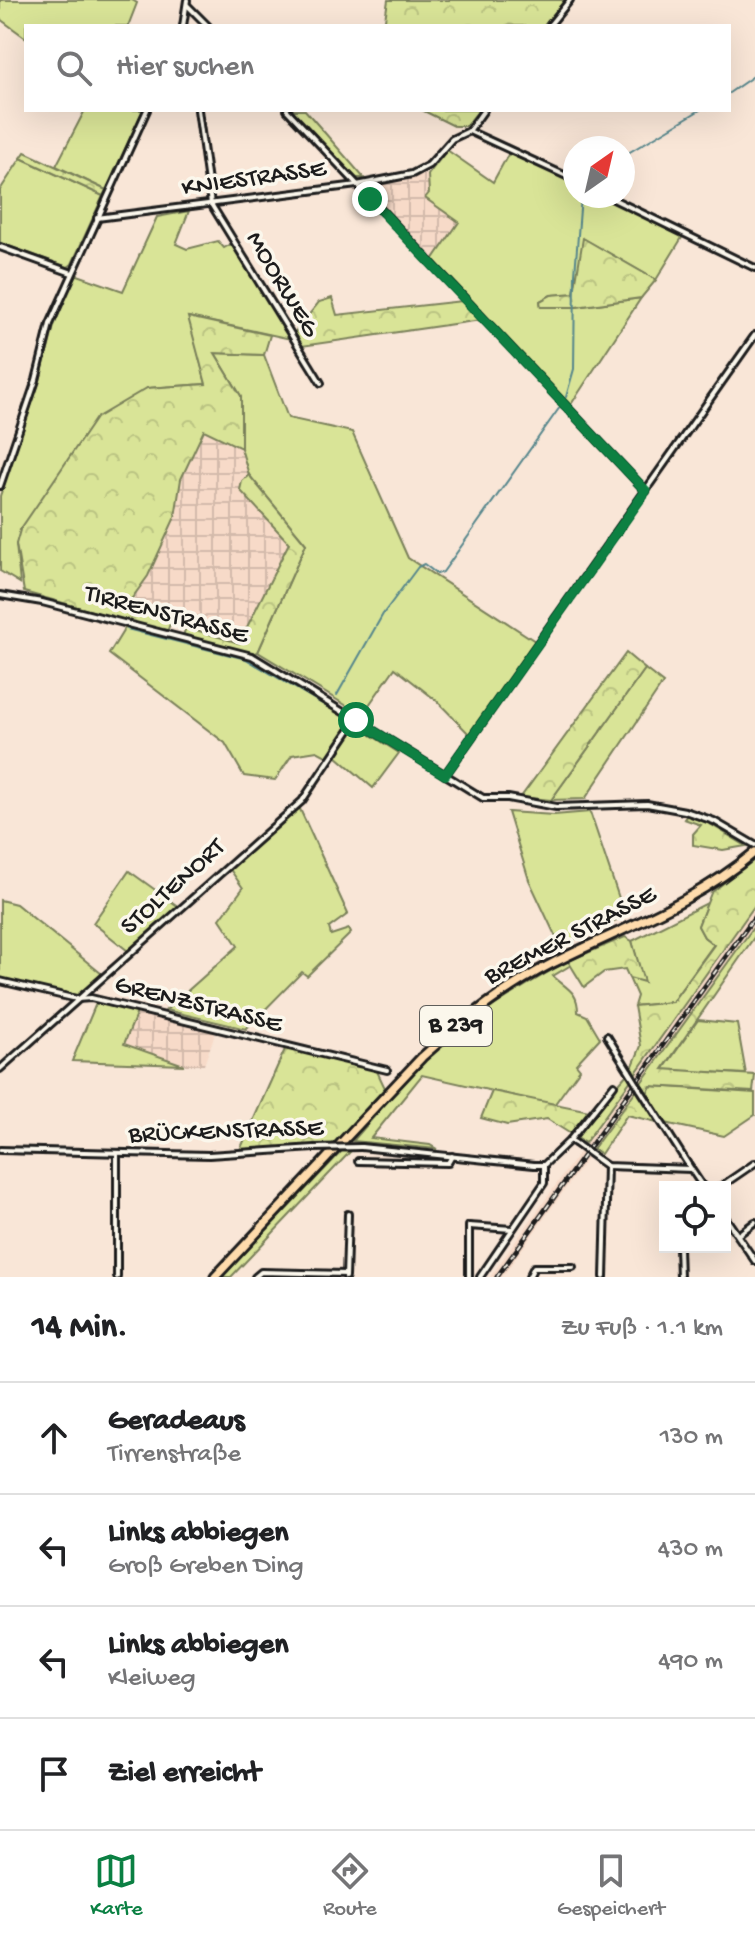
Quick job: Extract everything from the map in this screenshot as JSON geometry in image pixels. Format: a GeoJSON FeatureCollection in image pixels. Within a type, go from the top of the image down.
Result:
{"type":"FeatureCollection","features":[{"type":"Feature","properties":{"kind":"main road","name":"BREMER STRASSE"},"geometry":{"type":"LineString","coordinates":[[215,1277],[422,1057],[454,1028],[484,1005],[550,964],[661,915],[704,890],[755,852]]}},
{"type":"Feature","properties":{"kind":"street"},"geometry":{"type":"LineString","coordinates":[[551,24],[570,0]]}},
{"type":"Feature","properties":{"kind":"street"},"geometry":{"type":"LineString","coordinates":[[183,24],[187,3]]}},
{"type":"Feature","properties":{"kind":"street"},"geometry":{"type":"LineString","coordinates":[[187,3],[206,24]]}},
{"type":"Feature","properties":{"kind":"street"},"geometry":{"type":"LineString","coordinates":[[0,486],[36,380],[50,324],[146,112]]}},
{"type":"Feature","properties":{"kind":"street","name":"MOORWEG"},"geometry":{"type":"LineString","coordinates":[[198,112],[211,204],[321,383]]}},
{"type":"Feature","properties":{"kind":"street"},"geometry":{"type":"LineString","coordinates":[[289,112],[646,491]]}},
{"type":"Feature","properties":{"kind":"street","name":"KNIESTRASSE"},"geometry":{"type":"LineString","coordinates":[[97,218],[357,185],[421,170],[452,139],[469,131],[483,112]]}},
{"type":"Feature","properties":{"kind":"street"},"geometry":{"type":"LineString","coordinates":[[469,131],[563,174]]}},
{"type":"Feature","properties":{"kind":"street"},"geometry":{"type":"LineString","coordinates":[[632,208],[755,268]]}},
{"type":"Feature","properties":{"kind":"street"},"geometry":{"type":"LineString","coordinates":[[0,247],[72,273]]}},
{"type":"Feature","properties":{"kind":"street"},"geometry":{"type":"LineString","coordinates":[[445,775],[755,335]]}},
{"type":"Feature","properties":{"kind":"street","name":"TIRRENSTRASSE"},"geometry":{"type":"LineString","coordinates":[[0,595],[42,602],[252,656],[488,799],[508,798],[556,807],[647,804],[685,811],[755,845]]}},
{"type":"Feature","properties":{"kind":"street","name":"STOLTENORT"},"geometry":{"type":"LineString","coordinates":[[0,1069],[302,801],[356,720]]}},
{"type":"Feature","properties":{"kind":"street","name":"GRENZSTRASSE"},"geometry":{"type":"LineString","coordinates":[[0,981],[77,999],[91,998],[387,1070]]}},
{"type":"Feature","properties":{"kind":"street"},"geometry":{"type":"LineString","coordinates":[[607,1036],[699,1181]]}},
{"type":"Feature","properties":{"kind":"street"},"geometry":{"type":"LineString","coordinates":[[480,1277],[544,1183],[544,1165],[573,1141],[614,1085]]}},
{"type":"Feature","properties":{"kind":"street"},"geometry":{"type":"LineString","coordinates":[[573,1141],[607,1166],[691,1169]]}},
{"type":"Feature","properties":{"kind":"street","name":"BRÜCKENSTRASSE"},"geometry":{"type":"LineString","coordinates":[[0,1150],[209,1155],[361,1147],[500,1164],[544,1165]]}},
{"type":"Feature","properties":{"kind":"street"},"geometry":{"type":"LineString","coordinates":[[117,1155],[117,1277]]}},
{"type":"Feature","properties":{"kind":"street","name":"BRÜCKENSTRASSE"},"geometry":{"type":"LineString","coordinates":[[358,1161],[448,1163],[452,1156]]}},
{"type":"Feature","properties":{"kind":"street"},"geometry":{"type":"LineString","coordinates":[[729,1181],[755,1163]]}},
{"type":"Feature","properties":{"kind":"street"},"geometry":{"type":"LineString","coordinates":[[604,1277],[607,1166]]}},
{"type":"Feature","properties":{"kind":"street"},"geometry":{"type":"LineString","coordinates":[[255,1277],[261,1272],[346,1276],[348,1214]]}},
{"type":"Feature","properties":{"kind":"street"},"geometry":{"type":"LineString","coordinates":[[738,1235],[755,1222]]}},
{"type":"Feature","properties":{"kind":"street"},"geometry":{"type":"LineString","coordinates":[[731,1225],[755,1261]]}},
{"type":"Feature","properties":{"kind":"street"},"geometry":{"type":"LineString","coordinates":[[469,1277],[469,1226],[512,1229]]}},
{"type":"Feature","properties":{"kind":"street"},"geometry":{"type":"LineString","coordinates":[[679,1253],[680,1277]]}},
{"type":"Feature","properties":{"kind":"street"},"geometry":{"type":"LineString","coordinates":[[529,1277],[534,1267],[573,1267]]}},
{"type":"Feature","properties":{"kind":"shaded area"},"geometry":{"type":"Polygon","coordinates":[[[428,175],[429,193],[426,198],[459,222],[433,260],[367,190],[368,185],[428,175]]]}},
{"type":"Feature","properties":{"kind":"shaded area"},"geometry":{"type":"Polygon","coordinates":[[[205,430],[241,448],[249,475],[242,481],[240,490],[289,543],[239,643],[125,609],[148,576],[175,517],[181,479],[205,430]]]}},
{"type":"Feature","properties":{"kind":"shaded area"},"geometry":{"type":"Polygon","coordinates":[[[755,905],[755,925],[641,1083],[635,1074],[755,905]]]}},
{"type":"Feature","properties":{"kind":"shaded area"},"geometry":{"type":"Polygon","coordinates":[[[138,1010],[216,1031],[204,1065],[184,1065],[123,1044],[138,1010]]]}},
{"type":"Feature","properties":{"kind":"shaded area"},"geometry":{"type":"Polygon","coordinates":[[[631,1080],[637,1089],[502,1277],[490,1277],[631,1080]]]}},
{"type":"Feature","properties":{"kind":"green space"},"geometry":{"type":"Polygon","coordinates":[[[0,0],[132,0],[137,3],[129,24],[24,24],[24,37],[0,19],[0,0]]]}},
{"type":"Feature","properties":{"kind":"green space"},"geometry":{"type":"Polygon","coordinates":[[[388,0],[565,0],[547,24],[384,24],[388,0]]]}},
{"type":"Feature","properties":{"kind":"green space"},"geometry":{"type":"Polygon","coordinates":[[[84,112],[142,112],[106,190],[56,166],[84,112]]]}},
{"type":"Feature","properties":{"kind":"green space"},"geometry":{"type":"Polygon","coordinates":[[[293,112],[307,112],[364,178],[356,178],[293,112]]]}},
{"type":"Feature","properties":{"kind":"green space"},"geometry":{"type":"Polygon","coordinates":[[[426,112],[477,112],[466,126],[454,126],[426,112]]]}},
{"type":"Feature","properties":{"kind":"green space"},"geometry":{"type":"Polygon","coordinates":[[[447,150],[493,182],[510,151],[563,177],[563,208],[626,208],[683,236],[656,280],[584,239],[574,294],[551,295],[540,301],[541,307],[576,307],[641,298],[570,406],[433,260],[459,222],[425,198],[429,193],[428,175],[447,150]]]}},
{"type":"Feature","properties":{"kind":"green space"},"geometry":{"type":"Polygon","coordinates":[[[25,152],[106,190],[103,196],[21,158],[25,152]]]}},
{"type":"Feature","properties":{"kind":"green space"},"geometry":{"type":"Polygon","coordinates":[[[21,158],[103,196],[68,267],[0,243],[0,190],[21,158]]]}},
{"type":"Feature","properties":{"kind":"green space"},"geometry":{"type":"Polygon","coordinates":[[[189,211],[176,244],[187,249],[218,241],[224,248],[233,243],[291,339],[189,317],[206,384],[147,388],[16,544],[20,583],[0,571],[0,496],[40,380],[54,326],[75,274],[123,291],[157,217],[189,211]]]}},
{"type":"Feature","properties":{"kind":"green space"},"geometry":{"type":"Polygon","coordinates":[[[583,238],[656,280],[641,298],[576,307],[541,307],[540,301],[551,295],[574,293],[583,238]]]}},
{"type":"Feature","properties":{"kind":"green space"},"geometry":{"type":"Polygon","coordinates":[[[332,298],[337,315],[462,301],[481,320],[302,346],[294,333],[319,302],[332,298]]]}},
{"type":"Feature","properties":{"kind":"green space"},"geometry":{"type":"Polygon","coordinates":[[[188,317],[270,335],[264,355],[215,353],[241,396],[241,448],[204,430],[181,479],[175,517],[148,576],[125,608],[171,621],[167,632],[24,592],[16,544],[20,530],[96,418],[147,388],[206,384],[188,317]]]}},
{"type":"Feature","properties":{"kind":"green space"},"geometry":{"type":"Polygon","coordinates":[[[215,353],[264,355],[288,418],[352,432],[408,558],[535,641],[470,735],[437,701],[395,668],[362,715],[258,652],[306,544],[249,475],[241,448],[241,396],[215,353]]]}},
{"type":"Feature","properties":{"kind":"green space"},"geometry":{"type":"Polygon","coordinates":[[[249,475],[306,544],[258,652],[253,654],[183,636],[186,627],[239,643],[289,543],[240,490],[242,481],[249,475]]]}},
{"type":"Feature","properties":{"kind":"green space"},"geometry":{"type":"Polygon","coordinates":[[[125,628],[250,658],[353,720],[328,757],[317,751],[292,755],[275,780],[244,776],[225,743],[109,654],[125,628]]]}},
{"type":"Feature","properties":{"kind":"green space"},"geometry":{"type":"Polygon","coordinates":[[[626,653],[645,669],[551,800],[521,797],[626,653]]]}},
{"type":"Feature","properties":{"kind":"green space"},"geometry":{"type":"Polygon","coordinates":[[[645,669],[663,683],[585,799],[551,800],[645,669]]]}},
{"type":"Feature","properties":{"kind":"green space"},"geometry":{"type":"Polygon","coordinates":[[[357,726],[399,753],[373,788],[336,756],[357,726]]]}},
{"type":"Feature","properties":{"kind":"green space"},"geometry":{"type":"Polygon","coordinates":[[[299,807],[348,914],[329,928],[331,935],[349,929],[351,933],[307,976],[302,972],[246,1029],[166,1010],[238,946],[220,919],[243,888],[229,868],[299,807]]]}},
{"type":"Feature","properties":{"kind":"green space"},"geometry":{"type":"Polygon","coordinates":[[[508,812],[554,815],[590,812],[625,916],[560,946],[529,880],[508,812]]]}},
{"type":"Feature","properties":{"kind":"green space"},"geometry":{"type":"Polygon","coordinates":[[[687,815],[710,824],[746,846],[723,850],[693,845],[693,834],[701,825],[684,819],[687,815]]]}},
{"type":"Feature","properties":{"kind":"green space"},"geometry":{"type":"Polygon","coordinates":[[[755,858],[755,905],[635,1074],[632,1068],[641,1046],[634,1006],[672,1002],[714,945],[704,937],[698,926],[711,893],[755,858]]]}},
{"type":"Feature","properties":{"kind":"green space"},"geometry":{"type":"Polygon","coordinates":[[[129,871],[179,907],[128,951],[93,923],[129,871]]]}},
{"type":"Feature","properties":{"kind":"green space"},"geometry":{"type":"Polygon","coordinates":[[[0,900],[16,904],[102,974],[76,997],[0,979],[0,900]]]}},
{"type":"Feature","properties":{"kind":"green space"},"geometry":{"type":"Polygon","coordinates":[[[707,903],[698,926],[704,937],[714,944],[672,1002],[634,1006],[637,996],[629,978],[643,981],[632,941],[707,903]]]}},
{"type":"Feature","properties":{"kind":"green space"},"geometry":{"type":"Polygon","coordinates":[[[755,925],[755,936],[663,1069],[755,1075],[753,1092],[651,1086],[647,1093],[641,1083],[755,925]]]}},
{"type":"Feature","properties":{"kind":"green space"},"geometry":{"type":"Polygon","coordinates":[[[625,937],[632,941],[644,982],[629,978],[625,969],[604,972],[584,987],[568,961],[625,937]]]}},
{"type":"Feature","properties":{"kind":"green space"},"geometry":{"type":"Polygon","coordinates":[[[568,961],[571,965],[553,976],[574,995],[578,1012],[587,1016],[600,1038],[576,1064],[580,1069],[554,1105],[422,1075],[371,1138],[430,1145],[437,1149],[353,1141],[443,1044],[494,1006],[568,961]]]}},
{"type":"Feature","properties":{"kind":"green space"},"geometry":{"type":"Polygon","coordinates":[[[97,1001],[138,1010],[124,1044],[184,1065],[72,1061],[97,1001]]]}},
{"type":"Feature","properties":{"kind":"green space"},"geometry":{"type":"Polygon","coordinates":[[[698,1020],[737,1024],[746,1074],[663,1070],[698,1020]]]}},
{"type":"Feature","properties":{"kind":"green space"},"geometry":{"type":"Polygon","coordinates":[[[286,1047],[376,1069],[385,1088],[335,1144],[240,1150],[286,1047]]]}},
{"type":"Feature","properties":{"kind":"green space"},"geometry":{"type":"Polygon","coordinates":[[[627,1074],[631,1080],[585,1143],[547,1119],[507,1125],[481,1118],[492,1091],[594,1112],[627,1074]]]}},
{"type":"Feature","properties":{"kind":"green space"},"geometry":{"type":"Polygon","coordinates":[[[651,1086],[755,1093],[755,1115],[724,1136],[665,1123],[647,1093],[651,1086]]]}},
{"type":"Feature","properties":{"kind":"green space"},"geometry":{"type":"Polygon","coordinates":[[[637,1089],[657,1122],[627,1115],[601,1154],[593,1149],[637,1089]]]}},
{"type":"Feature","properties":{"kind":"green space"},"geometry":{"type":"Polygon","coordinates":[[[342,1151],[350,1152],[231,1277],[222,1277],[342,1151]]]}},
{"type":"Feature","properties":{"kind":"waterway"},"geometry":{"type":"LineString","coordinates":[[731,92],[755,75]]}},
{"type":"Feature","properties":{"kind":"waterway"},"geometry":{"type":"LineString","coordinates":[[635,149],[697,112]]}},
{"type":"Feature","properties":{"kind":"waterway"},"geometry":{"type":"LineString","coordinates":[[566,397],[574,369],[575,274],[580,208]]}},
{"type":"Feature","properties":{"kind":"waterway"},"geometry":{"type":"LineString","coordinates":[[337,695],[383,614],[418,567],[424,564],[437,574],[443,572],[560,407]]}},
{"type":"Feature","properties":{"kind":"waterway"},"geometry":{"type":"LineString","coordinates":[[127,629],[246,659],[329,708]]}},
{"type":"Feature","properties":{"kind":"railway"},"geometry":{"type":"LineString","coordinates":[[497,1277],[755,916]]}},
{"type":"Feature","properties":{"kind":"route"},"geometry":{"type":"LineString","coordinates":[[356,720],[445,775],[646,491],[370,199]]}}]}
